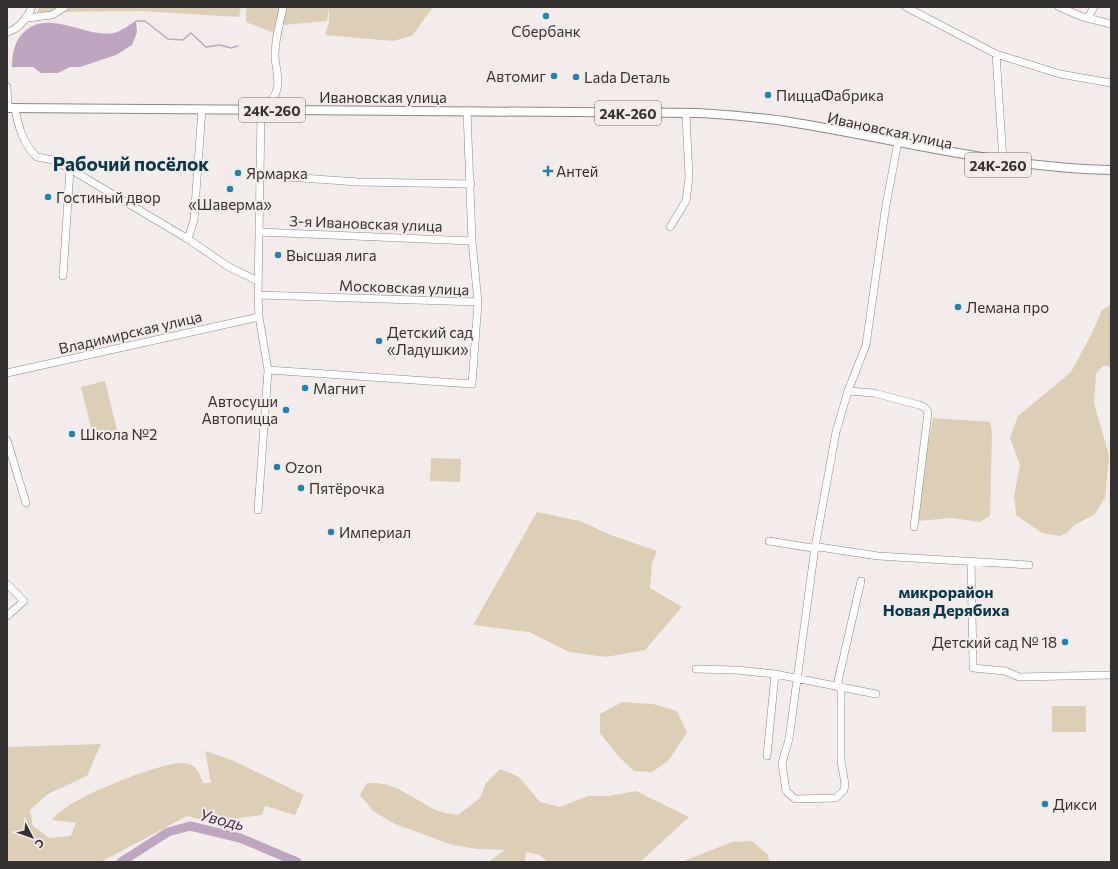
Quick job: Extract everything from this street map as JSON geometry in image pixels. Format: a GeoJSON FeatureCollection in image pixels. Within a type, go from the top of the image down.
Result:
{"type":"FeatureCollection","features":[{"type":"Feature","properties":{"kind":"main road","name":"Ивановская улица"},"geometry":{"type":"LineString","coordinates":[[10,108],[699,113],[761,118],[1002,166],[1072,172],[1111,171]]}},
{"type":"Feature","properties":{"kind":"main road","name":"Ивановская улица"},"geometry":{"type":"LineString","coordinates":[[663,113],[790,124],[897,145],[1003,161]]}},
{"type":"Feature","properties":{"kind":"main road","name":"24К-260"},"geometry":{"type":"LineString","coordinates":[[1003,161],[1060,168],[1111,171]]}},
{"type":"Feature","properties":{"kind":"street"},"geometry":{"type":"LineString","coordinates":[[7,32],[20,25],[27,18],[32,7]]}},
{"type":"Feature","properties":{"kind":"street"},"geometry":{"type":"LineString","coordinates":[[27,18],[52,15],[64,7]]}},
{"type":"Feature","properties":{"kind":"street"},"geometry":{"type":"LineString","coordinates":[[258,510],[268,370],[259,317],[259,174],[263,110],[271,102],[277,90],[274,57],[276,34],[283,7]]}},
{"type":"Feature","properties":{"kind":"street"},"geometry":{"type":"LineString","coordinates":[[906,7],[996,54],[1060,74],[1111,83]]}},
{"type":"Feature","properties":{"kind":"street"},"geometry":{"type":"LineString","coordinates":[[1058,7],[1088,18],[1111,24]]}},
{"type":"Feature","properties":{"kind":"street"},"geometry":{"type":"LineString","coordinates":[[1088,18],[1094,7]]}},
{"type":"Feature","properties":{"kind":"street"},"geometry":{"type":"LineString","coordinates":[[996,54],[1003,161]]}},
{"type":"Feature","properties":{"kind":"street"},"geometry":{"type":"LineString","coordinates":[[7,87],[10,108],[19,130],[33,154],[37,157],[53,160],[70,169],[188,239],[229,267],[258,281]]}},
{"type":"Feature","properties":{"kind":"street"},"geometry":{"type":"LineString","coordinates":[[188,239],[194,220],[202,109]]}},
{"type":"Feature","properties":{"kind":"street","name":"Московская улица"},"geometry":{"type":"LineString","coordinates":[[258,295],[478,302],[472,241],[467,111]]}},
{"type":"Feature","properties":{"kind":"street"},"geometry":{"type":"LineString","coordinates":[[670,227],[686,201],[689,177],[686,114]]}},
{"type":"Feature","properties":{"kind":"street"},"geometry":{"type":"LineString","coordinates":[[861,581],[838,681],[841,691],[841,760],[845,784],[844,790],[836,798],[795,799],[786,791],[782,763],[789,739],[815,547],[836,432],[848,391],[866,345],[886,205],[897,145]]}},
{"type":"Feature","properties":{"kind":"street"},"geometry":{"type":"LineString","coordinates":[[63,276],[70,169]]}},
{"type":"Feature","properties":{"kind":"street"},"geometry":{"type":"LineString","coordinates":[[259,174],[358,182],[471,184]]}},
{"type":"Feature","properties":{"kind":"street","name":"3-я Ивановская улица"},"geometry":{"type":"LineString","coordinates":[[258,232],[472,241]]}},
{"type":"Feature","properties":{"kind":"street"},"geometry":{"type":"LineString","coordinates":[[268,370],[472,384],[478,302]]}},
{"type":"Feature","properties":{"kind":"street","name":"Владимирская улица"},"geometry":{"type":"LineString","coordinates":[[7,373],[259,317]]}},
{"type":"Feature","properties":{"kind":"street"},"geometry":{"type":"LineString","coordinates":[[848,391],[874,393],[919,405],[924,407],[928,412],[914,527]]}},
{"type":"Feature","properties":{"kind":"street"},"geometry":{"type":"LineString","coordinates":[[7,440],[26,503]]}},
{"type":"Feature","properties":{"kind":"street"},"geometry":{"type":"LineString","coordinates":[[769,541],[878,556],[1029,565]]}},
{"type":"Feature","properties":{"kind":"street"},"geometry":{"type":"LineString","coordinates":[[971,562],[973,666],[1005,671],[1019,677],[1111,675]]}},
{"type":"Feature","properties":{"kind":"street"},"geometry":{"type":"LineString","coordinates":[[7,584],[24,601],[7,616]]}},
{"type":"Feature","properties":{"kind":"street"},"geometry":{"type":"LineString","coordinates":[[696,669],[736,670],[776,674],[839,685],[876,694]]}},
{"type":"Feature","properties":{"kind":"street"},"geometry":{"type":"LineString","coordinates":[[767,756],[776,674]]}},
{"type":"Feature","properties":{"kind":"shaded area"},"geometry":{"type":"Polygon","coordinates":[[[40,7],[241,7],[239,17],[141,11],[37,12],[40,7]]]}},
{"type":"Feature","properties":{"kind":"shaded area"},"geometry":{"type":"Polygon","coordinates":[[[246,7],[329,7],[327,21],[283,25],[282,36],[246,22],[246,7]]]}},
{"type":"Feature","properties":{"kind":"shaded area"},"geometry":{"type":"Polygon","coordinates":[[[329,7],[433,7],[412,36],[393,41],[325,35],[329,22],[329,7]]]}},
{"type":"Feature","properties":{"kind":"shaded area"},"geometry":{"type":"Polygon","coordinates":[[[136,21],[137,32],[132,45],[116,55],[80,67],[70,67],[58,73],[41,73],[33,67],[12,67],[13,53],[17,40],[23,33],[33,26],[44,23],[56,23],[103,34],[117,32],[136,21]]]}},
{"type":"Feature","properties":{"kind":"shaded area"},"geometry":{"type":"Polygon","coordinates":[[[1111,305],[1111,366],[1103,366],[1096,374],[1094,403],[1109,456],[1105,497],[1095,514],[1073,526],[1067,533],[1060,536],[1042,533],[1016,515],[1014,496],[1020,465],[1010,438],[1018,416],[1071,372],[1092,333],[1102,310],[1111,305]]]}},
{"type":"Feature","properties":{"kind":"shaded area"},"geometry":{"type":"Polygon","coordinates":[[[105,381],[118,434],[94,440],[81,387],[105,381]]]}},
{"type":"Feature","properties":{"kind":"shaded area"},"geometry":{"type":"Polygon","coordinates":[[[933,418],[990,422],[992,432],[990,516],[980,522],[952,518],[918,521],[929,437],[933,418]]]}},
{"type":"Feature","properties":{"kind":"shaded area"},"geometry":{"type":"Polygon","coordinates":[[[431,458],[461,459],[460,482],[430,481],[431,458]]]}},
{"type":"Feature","properties":{"kind":"shaded area"},"geometry":{"type":"Polygon","coordinates":[[[537,512],[580,521],[611,535],[657,551],[652,563],[650,588],[682,607],[645,650],[606,657],[569,652],[529,632],[473,625],[537,512]]]}},
{"type":"Feature","properties":{"kind":"shaded area"},"geometry":{"type":"Polygon","coordinates":[[[622,702],[653,704],[677,711],[687,733],[668,761],[652,772],[634,771],[618,756],[600,733],[600,714],[622,702]]]}},
{"type":"Feature","properties":{"kind":"shaded area"},"geometry":{"type":"Polygon","coordinates":[[[1052,706],[1086,706],[1086,732],[1052,732],[1052,706]]]}},
{"type":"Feature","properties":{"kind":"shaded area"},"geometry":{"type":"Polygon","coordinates":[[[101,744],[87,776],[48,794],[30,810],[33,826],[49,838],[71,836],[76,823],[51,820],[63,810],[92,793],[137,774],[181,763],[189,764],[195,767],[203,783],[211,783],[205,751],[232,760],[304,795],[295,815],[265,806],[262,815],[209,822],[187,816],[101,862],[7,862],[7,747],[101,744]]]}},
{"type":"Feature","properties":{"kind":"shaded area"},"geometry":{"type":"Polygon","coordinates":[[[500,769],[519,777],[540,802],[560,807],[588,796],[609,796],[636,791],[689,817],[640,862],[547,862],[540,855],[526,852],[525,862],[488,862],[505,850],[477,849],[453,845],[395,824],[373,811],[360,795],[367,783],[377,783],[395,788],[436,810],[458,815],[480,798],[486,783],[500,769]]]}},
{"type":"Feature","properties":{"kind":"shaded area"},"geometry":{"type":"Polygon","coordinates":[[[752,841],[768,855],[769,862],[681,862],[732,842],[752,841]]]}},
{"type":"Feature","properties":{"kind":"waterway"},"geometry":{"type":"LineString","coordinates":[[136,21],[145,21],[168,39],[183,40],[191,33],[206,47],[220,45],[231,48],[238,46]]}},
{"type":"Feature","properties":{"kind":"waterway","name":"Уводь"},"geometry":{"type":"LineString","coordinates":[[121,862],[168,832],[190,826],[240,838],[297,862]]}},
{"type":"Feature","properties":{"kind":"place","name":"Сбербанк"},"geometry":{"type":"Point","coordinates":[546,16]}},
{"type":"Feature","properties":{"kind":"place","name":"Автомиг"},"geometry":{"type":"Point","coordinates":[554,76]}},
{"type":"Feature","properties":{"kind":"place","name":"Lada Dеталь"},"geometry":{"type":"Point","coordinates":[576,77]}},
{"type":"Feature","properties":{"kind":"place","name":"ПиццаФабрика"},"geometry":{"type":"Point","coordinates":[768,95]}},
{"type":"Feature","properties":{"kind":"place","name":"Антей"},"geometry":{"type":"Point","coordinates":[548,171]}},
{"type":"Feature","properties":{"kind":"place","name":"Ярмарка"},"geometry":{"type":"Point","coordinates":[238,173]}},
{"type":"Feature","properties":{"kind":"place","name":"«Шаверма»"},"geometry":{"type":"Point","coordinates":[230,189]}},
{"type":"Feature","properties":{"kind":"place","name":"Гостиный двор"},"geometry":{"type":"Point","coordinates":[48,197]}},
{"type":"Feature","properties":{"kind":"place","name":"Высшая лига"},"geometry":{"type":"Point","coordinates":[278,255]}},
{"type":"Feature","properties":{"kind":"place","name":"Лемана про"},"geometry":{"type":"Point","coordinates":[958,307]}},
{"type":"Feature","properties":{"kind":"place","name":"Детский сад «Ладушки»"},"geometry":{"type":"Point","coordinates":[379,341]}},
{"type":"Feature","properties":{"kind":"place","name":"Магнит"},"geometry":{"type":"Point","coordinates":[305,388]}},
{"type":"Feature","properties":{"kind":"place","name":"Автосуши Автопицца"},"geometry":{"type":"Point","coordinates":[286,410]}},
{"type":"Feature","properties":{"kind":"place","name":"Школа №2"},"geometry":{"type":"Point","coordinates":[72,434]}},
{"type":"Feature","properties":{"kind":"place","name":"Ozon"},"geometry":{"type":"Point","coordinates":[277,467]}},
{"type":"Feature","properties":{"kind":"place","name":"Пятёрочка"},"geometry":{"type":"Point","coordinates":[301,488]}},
{"type":"Feature","properties":{"kind":"place","name":"Империал"},"geometry":{"type":"Point","coordinates":[331,532]}},
{"type":"Feature","properties":{"kind":"place","name":"Детский сад № 18"},"geometry":{"type":"Point","coordinates":[1065,642]}},
{"type":"Feature","properties":{"kind":"place","name":"Дикси"},"geometry":{"type":"Point","coordinates":[1045,804]}},
{"type":"Feature","properties":{"kind":"district","name":"Рабочий посёлок"},"geometry":{"type":"Point","coordinates":[131,163]}},
{"type":"Feature","properties":{"kind":"district","name":"микрорайон Новая Дерябиха"},"geometry":{"type":"Point","coordinates":[946,600]}}]}
